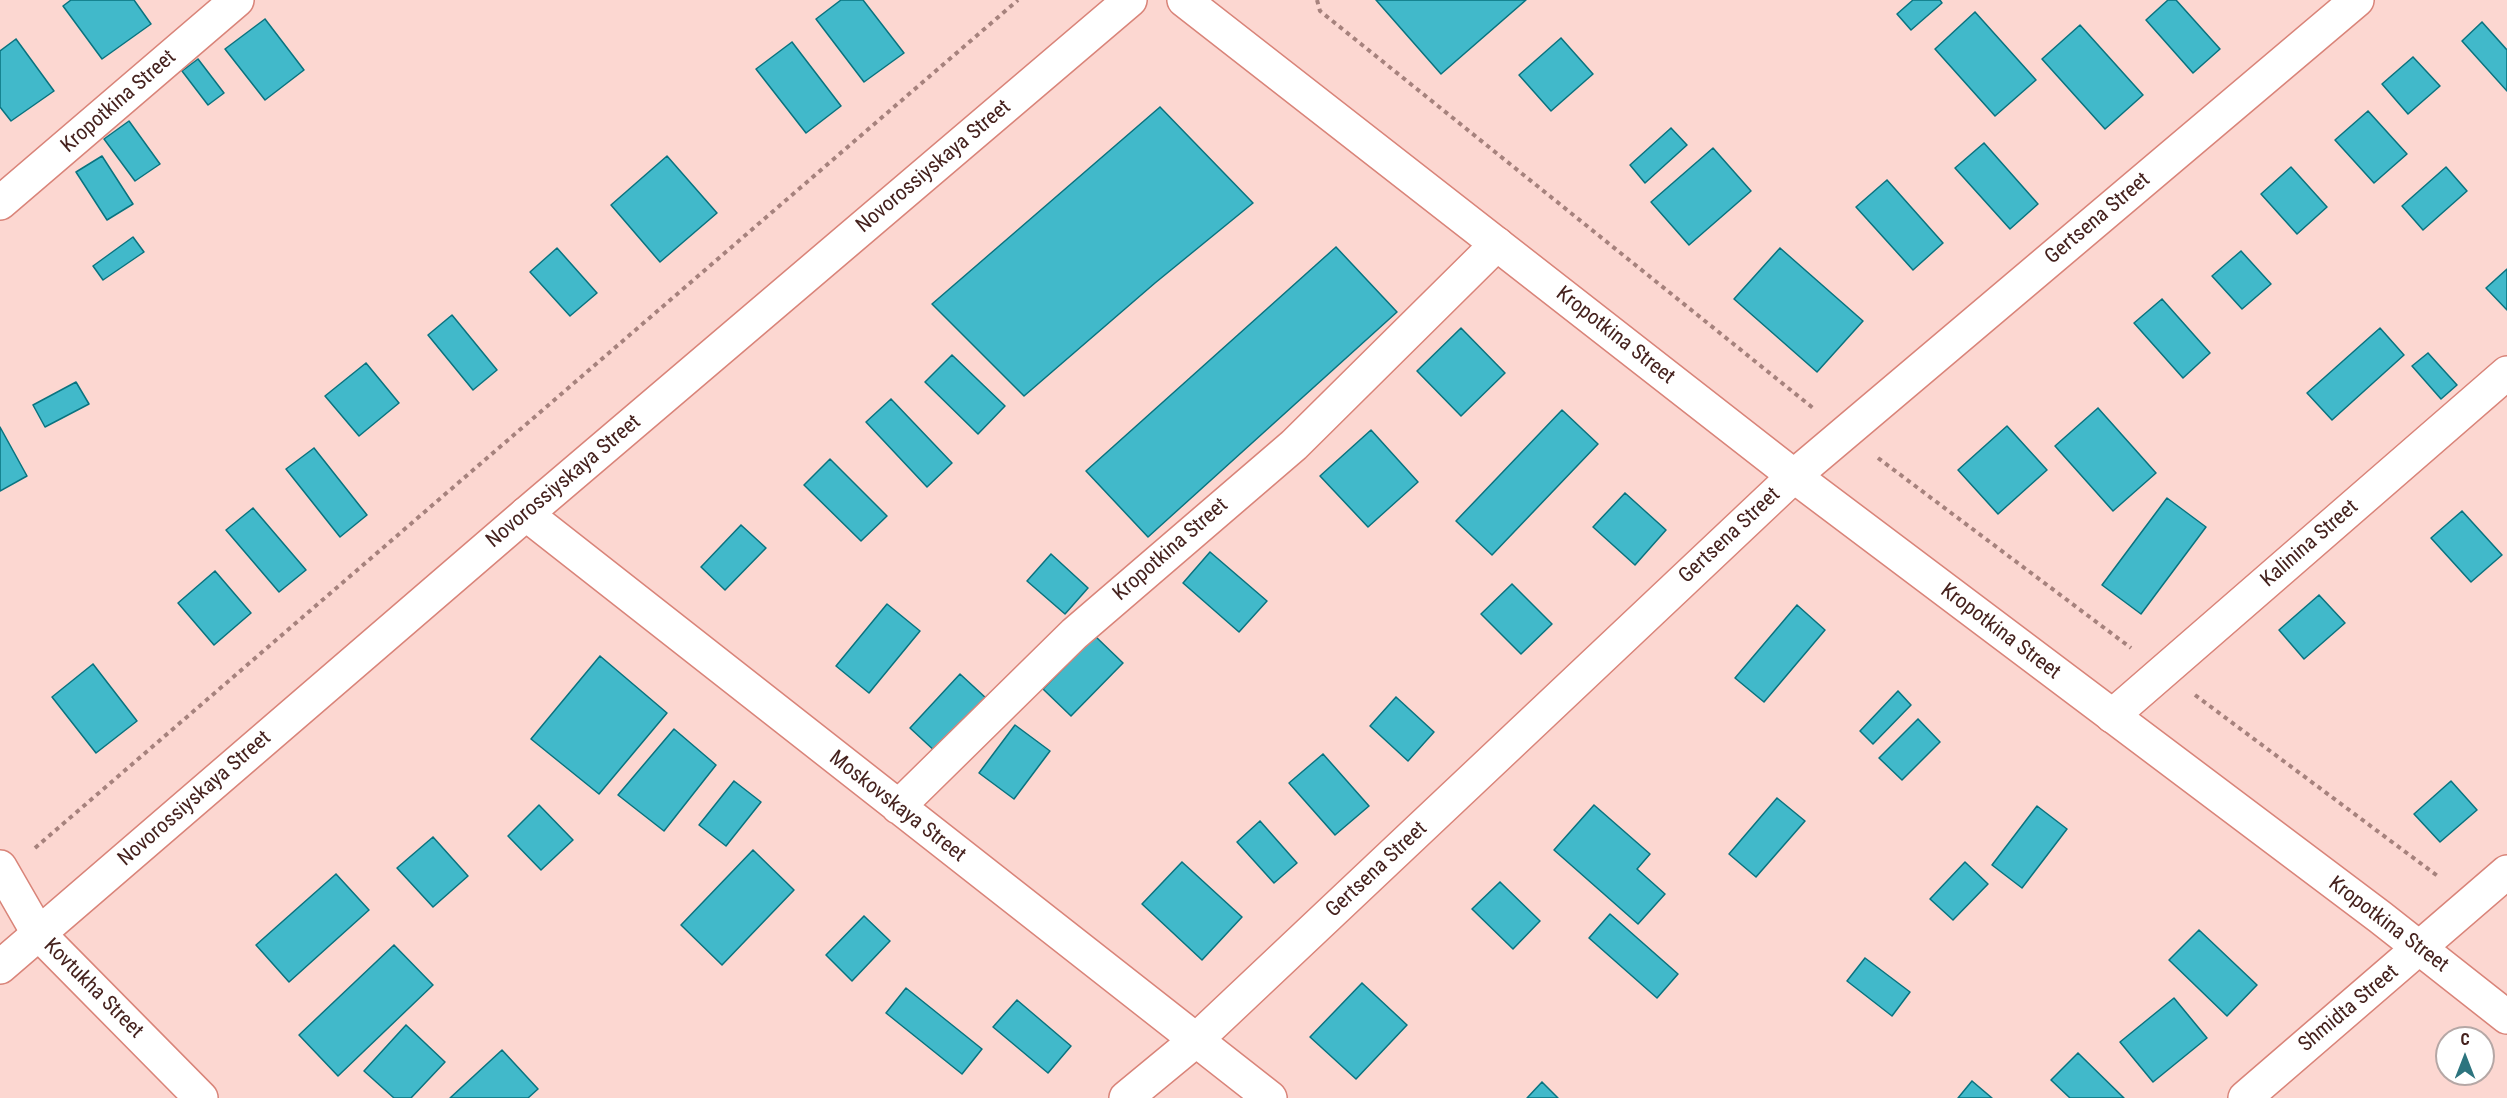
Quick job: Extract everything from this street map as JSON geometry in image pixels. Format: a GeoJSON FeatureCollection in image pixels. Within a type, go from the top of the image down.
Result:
{"type":"FeatureCollection","features":[{"type":"Feature","properties":{"kind":"street","name":"Kropotkina Street"},"geometry":{"type":"LineString","coordinates":[[0,203],[237,0]]}},
{"type":"Feature","properties":{"kind":"street","name":"Novorossiyskaya Street"},"geometry":{"type":"LineString","coordinates":[[0,967],[526,514],[1130,0]]}},
{"type":"Feature","properties":{"kind":"street","name":"Kropotkina Street"},"geometry":{"type":"LineString","coordinates":[[1184,0],[1794,476],[2420,948],[2507,1017]]}},
{"type":"Feature","properties":{"kind":"street","name":"Gertsena Street"},"geometry":{"type":"LineString","coordinates":[[1126,1098],[1196,1041],[1794,476],[2357,0]]}},
{"type":"Feature","properties":{"kind":"street","name":"Kropotkina Street"},"geometry":{"type":"LineString","coordinates":[[898,807],[1074,634],[1294,445],[1497,244]]}},
{"type":"Feature","properties":{"kind":"street","name":"Kalinina Street"},"geometry":{"type":"LineString","coordinates":[[2112,716],[2507,373]]}},
{"type":"Feature","properties":{"kind":"street","name":"Moskovskaya Street"},"geometry":{"type":"LineString","coordinates":[[526,514],[1270,1098]]}},
{"type":"Feature","properties":{"kind":"street","name":"Kovtukha Street"},"geometry":{"type":"LineString","coordinates":[[2,871],[38,933],[201,1098]]}},
{"type":"Feature","properties":{"kind":"street","name":"Shmidta Street"},"geometry":{"type":"LineString","coordinates":[[2245,1098],[2507,872]]}},
{"type":"Feature","properties":{"kind":"path"},"geometry":{"type":"LineString","coordinates":[[2,871],[1018,0]]}},
{"type":"Feature","properties":{"kind":"path"},"geometry":{"type":"LineString","coordinates":[[1317,0],[1320,11],[1845,433],[2472,902]]}},
{"type":"Feature","properties":{"kind":"building"},"geometry":{"type":"Polygon","coordinates":[[[71,0],[134,0],[151,24],[102,59],[63,6],[71,0]]]}},
{"type":"Feature","properties":{"kind":"building"},"geometry":{"type":"Polygon","coordinates":[[[841,0],[863,0],[904,53],[864,82],[816,19],[841,0]]]}},
{"type":"Feature","properties":{"kind":"building"},"geometry":{"type":"Polygon","coordinates":[[[1376,0],[1526,0],[1441,74],[1376,0]]]}},
{"type":"Feature","properties":{"kind":"building"},"geometry":{"type":"Polygon","coordinates":[[[1913,0],[1940,0],[1942,3],[1911,30],[1897,14],[1913,0]]]}},
{"type":"Feature","properties":{"kind":"building"},"geometry":{"type":"Polygon","coordinates":[[[2168,0],[2176,0],[2220,49],[2193,73],[2146,20],[2168,0]]]}},
{"type":"Feature","properties":{"kind":"building"},"geometry":{"type":"Polygon","coordinates":[[[1975,12],[2036,80],[1995,116],[1935,49],[1975,12]]]}},
{"type":"Feature","properties":{"kind":"building"},"geometry":{"type":"Polygon","coordinates":[[[265,19],[304,70],[265,100],[225,49],[265,19]]]}},
{"type":"Feature","properties":{"kind":"building"},"geometry":{"type":"Polygon","coordinates":[[[2482,22],[2507,50],[2507,91],[2462,41],[2482,22]]]}},
{"type":"Feature","properties":{"kind":"building"},"geometry":{"type":"Polygon","coordinates":[[[2080,25],[2143,95],[2105,129],[2042,59],[2080,25]]]}},
{"type":"Feature","properties":{"kind":"building"},"geometry":{"type":"Polygon","coordinates":[[[1561,38],[1593,74],[1551,111],[1519,75],[1561,38]]]}},
{"type":"Feature","properties":{"kind":"building"},"geometry":{"type":"Polygon","coordinates":[[[16,39],[54,91],[11,121],[0,107],[0,51],[16,39]]]}},
{"type":"Feature","properties":{"kind":"building"},"geometry":{"type":"Polygon","coordinates":[[[792,42],[841,106],[806,133],[756,69],[792,42]]]}},
{"type":"Feature","properties":{"kind":"building"},"geometry":{"type":"Polygon","coordinates":[[[2413,57],[2440,86],[2408,114],[2382,84],[2413,57]]]}},
{"type":"Feature","properties":{"kind":"building"},"geometry":{"type":"Polygon","coordinates":[[[198,59],[224,93],[208,105],[182,71],[198,59]]]}},
{"type":"Feature","properties":{"kind":"building"},"geometry":{"type":"Polygon","coordinates":[[[1160,107],[1253,203],[1155,283],[1024,396],[932,304],[1160,107]]]}},
{"type":"Feature","properties":{"kind":"building"},"geometry":{"type":"Polygon","coordinates":[[[2368,111],[2407,154],[2374,183],[2335,140],[2368,111]]]}},
{"type":"Feature","properties":{"kind":"building"},"geometry":{"type":"Polygon","coordinates":[[[129,121],[160,164],[135,181],[104,139],[129,121]]]}},
{"type":"Feature","properties":{"kind":"building"},"geometry":{"type":"Polygon","coordinates":[[[1671,128],[1687,145],[1645,183],[1630,165],[1671,128]]]}},
{"type":"Feature","properties":{"kind":"building"},"geometry":{"type":"Polygon","coordinates":[[[1984,143],[2038,204],[2010,229],[1955,168],[1984,143]]]}},
{"type":"Feature","properties":{"kind":"building"},"geometry":{"type":"Polygon","coordinates":[[[1713,148],[1751,191],[1689,245],[1651,202],[1713,148]]]}},
{"type":"Feature","properties":{"kind":"building"},"geometry":{"type":"Polygon","coordinates":[[[102,156],[133,204],[107,220],[76,172],[102,156]]]}},
{"type":"Feature","properties":{"kind":"building"},"geometry":{"type":"Polygon","coordinates":[[[667,156],[717,213],[660,262],[611,205],[667,156]]]}},
{"type":"Feature","properties":{"kind":"building"},"geometry":{"type":"Polygon","coordinates":[[[2291,167],[2327,207],[2297,234],[2261,194],[2291,167]]]}},
{"type":"Feature","properties":{"kind":"building"},"geometry":{"type":"Polygon","coordinates":[[[2446,167],[2467,191],[2423,230],[2402,206],[2446,167]]]}},
{"type":"Feature","properties":{"kind":"building"},"geometry":{"type":"Polygon","coordinates":[[[1887,180],[1943,243],[1913,270],[1856,207],[1887,180]]]}},
{"type":"Feature","properties":{"kind":"building"},"geometry":{"type":"Polygon","coordinates":[[[133,237],[144,252],[103,280],[93,266],[133,237]]]}},
{"type":"Feature","properties":{"kind":"building"},"geometry":{"type":"Polygon","coordinates":[[[1336,247],[1397,312],[1148,537],[1086,471],[1336,247]]]}},
{"type":"Feature","properties":{"kind":"building"},"geometry":{"type":"Polygon","coordinates":[[[557,248],[597,293],[570,316],[530,272],[557,248]]]}},
{"type":"Feature","properties":{"kind":"building"},"geometry":{"type":"Polygon","coordinates":[[[1780,248],[1863,321],[1817,372],[1734,299],[1780,248]]]}},
{"type":"Feature","properties":{"kind":"building"},"geometry":{"type":"Polygon","coordinates":[[[2241,251],[2271,284],[2242,309],[2212,276],[2241,251]]]}},
{"type":"Feature","properties":{"kind":"building"},"geometry":{"type":"Polygon","coordinates":[[[2507,269],[2507,310],[2486,288],[2507,269]]]}},
{"type":"Feature","properties":{"kind":"building"},"geometry":{"type":"Polygon","coordinates":[[[2162,299],[2210,353],[2183,378],[2134,323],[2162,299]]]}},
{"type":"Feature","properties":{"kind":"building"},"geometry":{"type":"Polygon","coordinates":[[[452,315],[497,370],[473,390],[428,335],[452,315]]]}},
{"type":"Feature","properties":{"kind":"building"},"geometry":{"type":"Polygon","coordinates":[[[1461,328],[1505,373],[1461,416],[1417,371],[1461,328]]]}},
{"type":"Feature","properties":{"kind":"building"},"geometry":{"type":"Polygon","coordinates":[[[2380,328],[2404,355],[2332,420],[2307,393],[2380,328]]]}},
{"type":"Feature","properties":{"kind":"building"},"geometry":{"type":"Polygon","coordinates":[[[2428,353],[2457,385],[2441,399],[2412,366],[2428,353]]]}},
{"type":"Feature","properties":{"kind":"building"},"geometry":{"type":"Polygon","coordinates":[[[952,355],[1005,406],[978,434],[925,382],[952,355]]]}},
{"type":"Feature","properties":{"kind":"building"},"geometry":{"type":"Polygon","coordinates":[[[366,363],[399,403],[359,436],[325,396],[366,363]]]}},
{"type":"Feature","properties":{"kind":"building"},"geometry":{"type":"Polygon","coordinates":[[[76,382],[89,404],[45,427],[33,405],[76,382]]]}},
{"type":"Feature","properties":{"kind":"building"},"geometry":{"type":"Polygon","coordinates":[[[891,399],[952,463],[927,487],[866,422],[891,399]]]}},
{"type":"Feature","properties":{"kind":"building"},"geometry":{"type":"Polygon","coordinates":[[[2098,408],[2156,473],[2113,511],[2055,446],[2098,408]]]}},
{"type":"Feature","properties":{"kind":"building"},"geometry":{"type":"Polygon","coordinates":[[[1562,410],[1598,444],[1492,555],[1456,521],[1562,410]]]}},
{"type":"Feature","properties":{"kind":"building"},"geometry":{"type":"Polygon","coordinates":[[[2007,426],[2047,470],[1998,514],[1958,470],[2007,426]]]}},
{"type":"Feature","properties":{"kind":"building"},"geometry":{"type":"Polygon","coordinates":[[[0,427],[27,476],[0,491],[0,427]]]}},
{"type":"Feature","properties":{"kind":"building"},"geometry":{"type":"Polygon","coordinates":[[[1371,430],[1418,482],[1368,527],[1320,476],[1371,430]]]}},
{"type":"Feature","properties":{"kind":"building"},"geometry":{"type":"Polygon","coordinates":[[[314,448],[367,515],[340,537],[286,469],[314,448]]]}},
{"type":"Feature","properties":{"kind":"building"},"geometry":{"type":"Polygon","coordinates":[[[830,459],[887,516],[861,541],[804,485],[830,459]]]}},
{"type":"Feature","properties":{"kind":"building"},"geometry":{"type":"Polygon","coordinates":[[[1625,493],[1666,530],[1635,565],[1593,527],[1625,493]]]}},
{"type":"Feature","properties":{"kind":"building"},"geometry":{"type":"Polygon","coordinates":[[[2167,498],[2206,527],[2141,614],[2102,585],[2167,498]]]}},
{"type":"Feature","properties":{"kind":"building"},"geometry":{"type":"Polygon","coordinates":[[[253,508],[306,570],[279,592],[226,530],[253,508]]]}},
{"type":"Feature","properties":{"kind":"building"},"geometry":{"type":"Polygon","coordinates":[[[2462,511],[2502,555],[2471,582],[2431,538],[2462,511]]]}},
{"type":"Feature","properties":{"kind":"building"},"geometry":{"type":"Polygon","coordinates":[[[741,525],[766,548],[725,590],[701,567],[741,525]]]}},
{"type":"Feature","properties":{"kind":"building"},"geometry":{"type":"Polygon","coordinates":[[[1210,552],[1267,601],[1239,632],[1183,583],[1210,552]]]}},
{"type":"Feature","properties":{"kind":"building"},"geometry":{"type":"Polygon","coordinates":[[[1051,554],[1088,588],[1065,614],[1027,581],[1051,554]]]}},
{"type":"Feature","properties":{"kind":"building"},"geometry":{"type":"Polygon","coordinates":[[[215,571],[251,613],[214,645],[178,603],[215,571]]]}},
{"type":"Feature","properties":{"kind":"building"},"geometry":{"type":"Polygon","coordinates":[[[1512,584],[1552,624],[1521,654],[1481,614],[1512,584]]]}},
{"type":"Feature","properties":{"kind":"building"},"geometry":{"type":"Polygon","coordinates":[[[2319,595],[2345,623],[2304,659],[2279,630],[2319,595]]]}},
{"type":"Feature","properties":{"kind":"building"},"geometry":{"type":"Polygon","coordinates":[[[887,604],[920,631],[869,693],[836,666],[887,604]]]}},
{"type":"Feature","properties":{"kind":"building"},"geometry":{"type":"Polygon","coordinates":[[[1797,605],[1825,630],[1764,702],[1735,678],[1797,605]]]}},
{"type":"Feature","properties":{"kind":"building"},"geometry":{"type":"Polygon","coordinates":[[[1095,636],[1123,663],[1071,716],[1043,689],[1095,636]]]}},
{"type":"Feature","properties":{"kind":"building"},"geometry":{"type":"Polygon","coordinates":[[[600,656],[667,713],[599,794],[531,739],[600,656]]]}},
{"type":"Feature","properties":{"kind":"building"},"geometry":{"type":"Polygon","coordinates":[[[93,664],[137,721],[96,753],[52,697],[93,664]]]}},
{"type":"Feature","properties":{"kind":"building"},"geometry":{"type":"Polygon","coordinates":[[[960,674],[987,699],[937,753],[910,728],[960,674]]]}},
{"type":"Feature","properties":{"kind":"building"},"geometry":{"type":"Polygon","coordinates":[[[1898,691],[1911,705],[1873,744],[1860,731],[1898,691]]]}},
{"type":"Feature","properties":{"kind":"building"},"geometry":{"type":"Polygon","coordinates":[[[1396,697],[1434,732],[1408,761],[1370,726],[1396,697]]]}},
{"type":"Feature","properties":{"kind":"building"},"geometry":{"type":"Polygon","coordinates":[[[1918,719],[1940,742],[1902,780],[1879,758],[1918,719]]]}},
{"type":"Feature","properties":{"kind":"building"},"geometry":{"type":"Polygon","coordinates":[[[1015,725],[1050,751],[1014,799],[979,773],[1015,725]]]}},
{"type":"Feature","properties":{"kind":"building"},"geometry":{"type":"Polygon","coordinates":[[[674,729],[716,765],[664,831],[618,795],[674,729]]]}},
{"type":"Feature","properties":{"kind":"building"},"geometry":{"type":"Polygon","coordinates":[[[1323,754],[1369,806],[1335,835],[1289,783],[1323,754]]]}},
{"type":"Feature","properties":{"kind":"building"},"geometry":{"type":"Polygon","coordinates":[[[734,781],[761,802],[726,846],[699,825],[734,781]]]}},
{"type":"Feature","properties":{"kind":"building"},"geometry":{"type":"Polygon","coordinates":[[[2451,781],[2477,810],[2440,842],[2414,814],[2451,781]]]}},
{"type":"Feature","properties":{"kind":"building"},"geometry":{"type":"Polygon","coordinates":[[[1777,798],[1805,821],[1756,877],[1729,854],[1777,798]]]}},
{"type":"Feature","properties":{"kind":"building"},"geometry":{"type":"Polygon","coordinates":[[[539,805],[573,840],[541,870],[508,836],[539,805]]]}},
{"type":"Feature","properties":{"kind":"building"},"geometry":{"type":"Polygon","coordinates":[[[1594,805],[1650,854],[1637,869],[1665,894],[1638,924],[1554,850],[1594,805]]]}},
{"type":"Feature","properties":{"kind":"building"},"geometry":{"type":"Polygon","coordinates":[[[2037,806],[2067,829],[2022,888],[1992,865],[2037,806]]]}},
{"type":"Feature","properties":{"kind":"building"},"geometry":{"type":"Polygon","coordinates":[[[1260,821],[1297,863],[1274,883],[1237,842],[1260,821]]]}},
{"type":"Feature","properties":{"kind":"building"},"geometry":{"type":"Polygon","coordinates":[[[433,837],[468,876],[433,907],[397,868],[433,837]]]}},
{"type":"Feature","properties":{"kind":"building"},"geometry":{"type":"Polygon","coordinates":[[[753,850],[794,890],[722,965],[681,925],[753,850]]]}},
{"type":"Feature","properties":{"kind":"building"},"geometry":{"type":"Polygon","coordinates":[[[1182,862],[1242,917],[1202,960],[1142,904],[1182,862]]]}},
{"type":"Feature","properties":{"kind":"building"},"geometry":{"type":"Polygon","coordinates":[[[1965,862],[1988,884],[1953,920],[1930,899],[1965,862]]]}},
{"type":"Feature","properties":{"kind":"building"},"geometry":{"type":"Polygon","coordinates":[[[336,874],[369,910],[289,982],[256,945],[336,874]]]}},
{"type":"Feature","properties":{"kind":"building"},"geometry":{"type":"Polygon","coordinates":[[[1500,882],[1540,921],[1513,949],[1472,909],[1500,882]]]}},
{"type":"Feature","properties":{"kind":"building"},"geometry":{"type":"Polygon","coordinates":[[[1610,914],[1678,974],[1657,998],[1589,938],[1610,914]]]}},
{"type":"Feature","properties":{"kind":"building"},"geometry":{"type":"Polygon","coordinates":[[[864,916],[890,941],[852,981],[826,955],[864,916]]]}},
{"type":"Feature","properties":{"kind":"building"},"geometry":{"type":"Polygon","coordinates":[[[2199,930],[2257,985],[2227,1016],[2169,960],[2199,930]]]}},
{"type":"Feature","properties":{"kind":"building"},"geometry":{"type":"Polygon","coordinates":[[[394,945],[433,985],[338,1076],[299,1035],[394,945]]]}},
{"type":"Feature","properties":{"kind":"building"},"geometry":{"type":"Polygon","coordinates":[[[1865,958],[1910,992],[1892,1016],[1847,981],[1865,958]]]}},
{"type":"Feature","properties":{"kind":"building"},"geometry":{"type":"Polygon","coordinates":[[[1362,983],[1407,1025],[1356,1079],[1310,1037],[1362,983]]]}},
{"type":"Feature","properties":{"kind":"building"},"geometry":{"type":"Polygon","coordinates":[[[906,988],[982,1049],[962,1074],[886,1013],[906,988]]]}},
{"type":"Feature","properties":{"kind":"building"},"geometry":{"type":"Polygon","coordinates":[[[2174,998],[2207,1038],[2153,1082],[2120,1042],[2174,998]]]}},
{"type":"Feature","properties":{"kind":"building"},"geometry":{"type":"Polygon","coordinates":[[[1017,1000],[1071,1046],[1048,1073],[993,1027],[1017,1000]]]}},
{"type":"Feature","properties":{"kind":"building"},"geometry":{"type":"Polygon","coordinates":[[[406,1025],[445,1062],[411,1098],[394,1098],[364,1071],[406,1025]]]}},
{"type":"Feature","properties":{"kind":"building"},"geometry":{"type":"Polygon","coordinates":[[[502,1050],[538,1089],[528,1098],[450,1098],[502,1050]]]}},
{"type":"Feature","properties":{"kind":"building"},"geometry":{"type":"Polygon","coordinates":[[[2078,1053],[2124,1098],[2070,1098],[2051,1080],[2078,1053]]]}},
{"type":"Feature","properties":{"kind":"building"},"geometry":{"type":"Polygon","coordinates":[[[1972,1081],[1992,1098],[1958,1098],[1972,1081]]]}},
{"type":"Feature","properties":{"kind":"building"},"geometry":{"type":"Polygon","coordinates":[[[1542,1082],[1558,1098],[1527,1098],[1542,1082]]]}}]}
